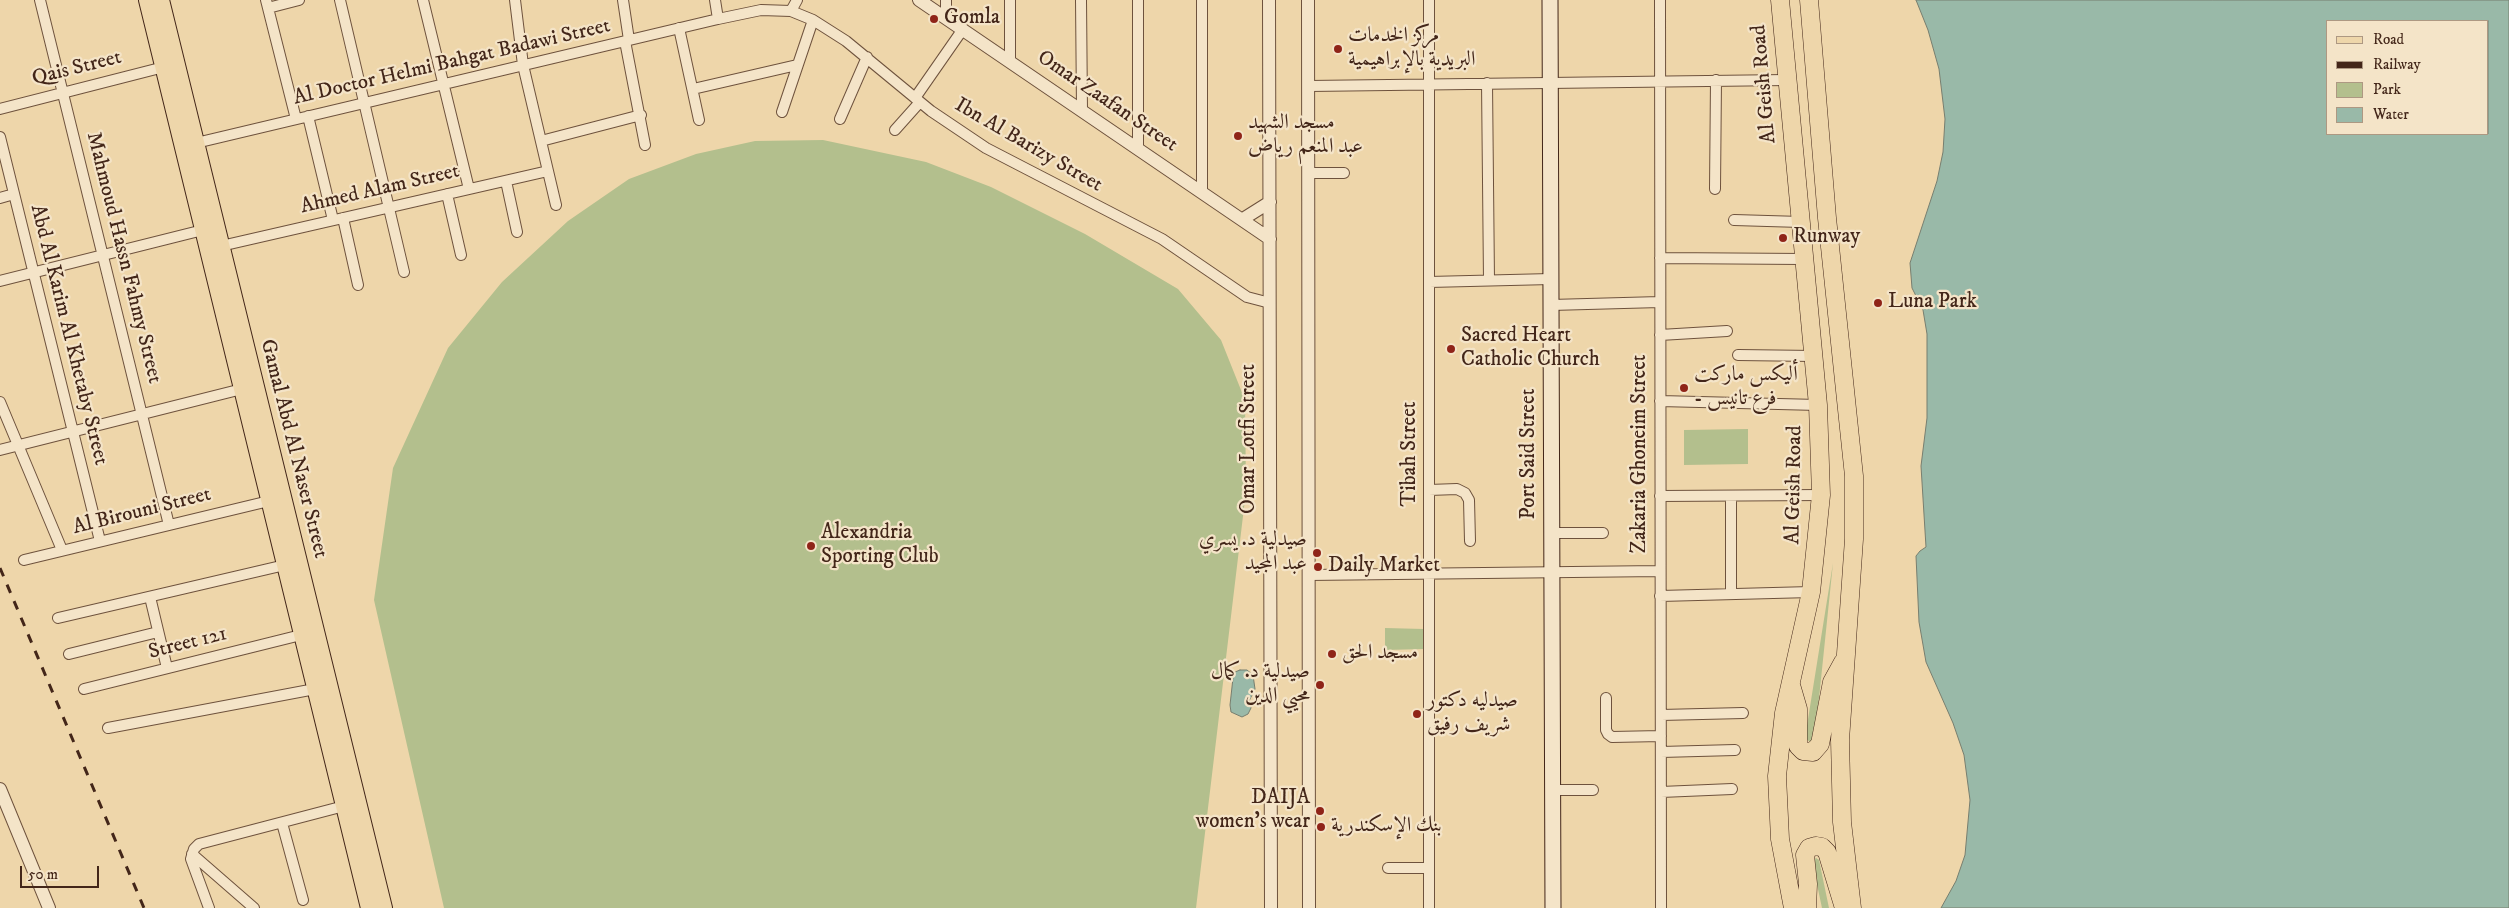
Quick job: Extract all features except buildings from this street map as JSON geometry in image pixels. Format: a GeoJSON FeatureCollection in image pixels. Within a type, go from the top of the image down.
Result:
{"type":"FeatureCollection","features":[{"type":"Feature","properties":{"kind":"highway","name":"Al Geish Road"},"geometry":{"type":"LineString","coordinates":[[1780,0],[1814,356],[1818,405],[1821,495],[1811,592],[1790,682],[1779,744],[1777,808],[1784,870],[1793,908]]}},
{"type":"Feature","properties":{"kind":"highway"},"geometry":{"type":"LineString","coordinates":[[1809,0],[1827,218],[1854,476],[1854,539],[1840,781],[1852,908]]}},
{"type":"Feature","properties":{"kind":"highway"},"geometry":{"type":"LineString","coordinates":[[1790,682],[1798,709],[1798,746],[1803,751],[1813,752],[1820,744],[1832,682],[1846,658]]}},
{"type":"Feature","properties":{"kind":"highway"},"geometry":{"type":"LineString","coordinates":[[1807,908],[1808,884],[1805,855],[1809,848],[1816,846],[1822,847],[1826,852],[1844,908]]}},
{"type":"Feature","properties":{"kind":"main road","name":"Gamal Abd Al Naser Street"},"geometry":{"type":"LineString","coordinates":[[147,0],[285,566],[299,590],[301,635],[314,689],[384,908]]}},
{"type":"Feature","properties":{"kind":"main road","name":"Gamal Abd Al Naser Street"},"geometry":{"type":"LineString","coordinates":[[161,0],[221,246],[299,590],[351,805],[369,908]]}},
{"type":"Feature","properties":{"kind":"main road","name":"Port Said Street"},"geometry":{"type":"LineString","coordinates":[[1550,0],[1553,908]]}},
{"type":"Feature","properties":{"kind":"street","name":"Mahmoud Hassn Fahmy Street"},"geometry":{"type":"LineString","coordinates":[[40,0],[169,525]]}},
{"type":"Feature","properties":{"kind":"street"},"geometry":{"type":"LineString","coordinates":[[296,119],[267,4],[299,0]]}},
{"type":"Feature","properties":{"kind":"street"},"geometry":{"type":"LineString","coordinates":[[340,0],[404,272]]}},
{"type":"Feature","properties":{"kind":"street"},"geometry":{"type":"LineString","coordinates":[[423,0],[468,189]]}},
{"type":"Feature","properties":{"kind":"street"},"geometry":{"type":"LineString","coordinates":[[515,0],[523,64],[556,205]]}},
{"type":"Feature","properties":{"kind":"street"},"geometry":{"type":"LineString","coordinates":[[622,0],[627,40],[646,145]]}},
{"type":"Feature","properties":{"kind":"street"},"geometry":{"type":"LineString","coordinates":[[715,0],[718,19]]}},
{"type":"Feature","properties":{"kind":"street"},"geometry":{"type":"LineString","coordinates":[[791,11],[797,0]]}},
{"type":"Feature","properties":{"kind":"street","name":"Omar Zaafan Street"},"geometry":{"type":"LineString","coordinates":[[919,0],[1138,147],[1270,239]]}},
{"type":"Feature","properties":{"kind":"street"},"geometry":{"type":"LineString","coordinates":[[946,0],[946,18]]}},
{"type":"Feature","properties":{"kind":"street"},"geometry":{"type":"LineString","coordinates":[[1010,0],[1010,61]]}},
{"type":"Feature","properties":{"kind":"street"},"geometry":{"type":"LineString","coordinates":[[1081,0],[1082,109]]}},
{"type":"Feature","properties":{"kind":"street"},"geometry":{"type":"LineString","coordinates":[[1138,0],[1138,147]]}},
{"type":"Feature","properties":{"kind":"street"},"geometry":{"type":"LineString","coordinates":[[1202,0],[1202,191]]}},
{"type":"Feature","properties":{"kind":"street","name":"Omar Lotfi Street"},"geometry":{"type":"LineString","coordinates":[[1269,0],[1271,908]]}},
{"type":"Feature","properties":{"kind":"street"},"geometry":{"type":"LineString","coordinates":[[1308,0],[1309,908]]}},
{"type":"Feature","properties":{"kind":"street","name":"Tibah Street"},"geometry":{"type":"LineString","coordinates":[[1429,0],[1429,908]]}},
{"type":"Feature","properties":{"kind":"street","name":"Zakaria Ghoneim Street"},"geometry":{"type":"LineString","coordinates":[[1660,0],[1661,908]]}},
{"type":"Feature","properties":{"kind":"street","name":"Ibn Al Barizy Street"},"geometry":{"type":"LineString","coordinates":[[718,19],[761,10],[791,11],[813,20],[867,57],[954,128],[1004,159],[1162,239],[1247,297],[1270,303]]}},
{"type":"Feature","properties":{"kind":"street","name":"Al Doctor Helmi Bahgat Badawi Street"},"geometry":{"type":"LineString","coordinates":[[196,143],[718,19]]}},
{"type":"Feature","properties":{"kind":"street"},"geometry":{"type":"LineString","coordinates":[[782,112],[813,20]]}},
{"type":"Feature","properties":{"kind":"street"},"geometry":{"type":"LineString","coordinates":[[679,28],[699,120]]}},
{"type":"Feature","properties":{"kind":"street"},"geometry":{"type":"LineString","coordinates":[[895,130],[918,100],[964,29]]}},
{"type":"Feature","properties":{"kind":"street"},"geometry":{"type":"LineString","coordinates":[[840,119],[867,57]]}},
{"type":"Feature","properties":{"kind":"street"},"geometry":{"type":"LineString","coordinates":[[693,89],[797,66]]}},
{"type":"Feature","properties":{"kind":"street","name":"Qais Street"},"geometry":{"type":"LineString","coordinates":[[0,108],[164,67]]}},
{"type":"Feature","properties":{"kind":"street"},"geometry":{"type":"LineString","coordinates":[[1715,189],[1716,80]]}},
{"type":"Feature","properties":{"kind":"street"},"geometry":{"type":"LineString","coordinates":[[1309,86],[1787,80]]}},
{"type":"Feature","properties":{"kind":"street"},"geometry":{"type":"LineString","coordinates":[[1487,83],[1489,280]]}},
{"type":"Feature","properties":{"kind":"street"},"geometry":{"type":"LineString","coordinates":[[541,141],[641,115]]}},
{"type":"Feature","properties":{"kind":"street"},"geometry":{"type":"LineString","coordinates":[[308,116],[358,285]]}},
{"type":"Feature","properties":{"kind":"street","name":"Abd Al Karim Al Khetaby Street"},"geometry":{"type":"LineString","coordinates":[[0,137],[100,541]]}},
{"type":"Feature","properties":{"kind":"street","name":"Ahmed Alam Street"},"geometry":{"type":"LineString","coordinates":[[221,246],[548,171]]}},
{"type":"Feature","properties":{"kind":"street"},"geometry":{"type":"LineString","coordinates":[[1309,173],[1344,173]]}},
{"type":"Feature","properties":{"kind":"street"},"geometry":{"type":"LineString","coordinates":[[506,181],[517,232]]}},
{"type":"Feature","properties":{"kind":"street"},"geometry":{"type":"LineString","coordinates":[[0,198],[14,194]]}},
{"type":"Feature","properties":{"kind":"street"},"geometry":{"type":"LineString","coordinates":[[447,194],[461,255]]}},
{"type":"Feature","properties":{"kind":"street"},"geometry":{"type":"LineString","coordinates":[[1243,219],[1270,202]]}},
{"type":"Feature","properties":{"kind":"street"},"geometry":{"type":"LineString","coordinates":[[1734,220],[1801,222]]}},
{"type":"Feature","properties":{"kind":"street"},"geometry":{"type":"LineString","coordinates":[[0,281],[203,230]]}},
{"type":"Feature","properties":{"kind":"street"},"geometry":{"type":"LineString","coordinates":[[1660,258],[1804,259]]}},
{"type":"Feature","properties":{"kind":"street"},"geometry":{"type":"LineString","coordinates":[[1429,282],[1551,279]]}},
{"type":"Feature","properties":{"kind":"street"},"geometry":{"type":"LineString","coordinates":[[1551,305],[1660,302]]}},
{"type":"Feature","properties":{"kind":"street"},"geometry":{"type":"LineString","coordinates":[[1660,335],[1727,331]]}},
{"type":"Feature","properties":{"kind":"street"},"geometry":{"type":"LineString","coordinates":[[1738,355],[1814,356]]}},
{"type":"Feature","properties":{"kind":"street"},"geometry":{"type":"LineString","coordinates":[[0,450],[242,389]]}},
{"type":"Feature","properties":{"kind":"street"},"geometry":{"type":"LineString","coordinates":[[1660,401],[1818,405]]}},
{"type":"Feature","properties":{"kind":"street"},"geometry":{"type":"LineString","coordinates":[[0,402],[62,550]]}},
{"type":"Feature","properties":{"kind":"street"},"geometry":{"type":"LineString","coordinates":[[1429,490],[1457,490],[1465,493],[1469,500],[1470,541]]}},
{"type":"Feature","properties":{"kind":"street"},"geometry":{"type":"LineString","coordinates":[[1660,496],[1821,495]]}},
{"type":"Feature","properties":{"kind":"street"},"geometry":{"type":"LineString","coordinates":[[1731,496],[1731,594]]}},
{"type":"Feature","properties":{"kind":"street","name":"Al Birouni Street"},"geometry":{"type":"LineString","coordinates":[[24,560],[269,500]]}},
{"type":"Feature","properties":{"kind":"street"},"geometry":{"type":"LineString","coordinates":[[1552,533],[1603,533]]}},
{"type":"Feature","properties":{"kind":"street"},"geometry":{"type":"LineString","coordinates":[[58,618],[285,566]]}},
{"type":"Feature","properties":{"kind":"street"},"geometry":{"type":"LineString","coordinates":[[1308,575],[1660,570]]}},
{"type":"Feature","properties":{"kind":"street"},"geometry":{"type":"LineString","coordinates":[[1660,596],[1811,592]]}},
{"type":"Feature","properties":{"kind":"street"},"geometry":{"type":"LineString","coordinates":[[150,597],[167,668]]}},
{"type":"Feature","properties":{"kind":"street"},"geometry":{"type":"LineString","coordinates":[[69,654],[158,632]]}},
{"type":"Feature","properties":{"kind":"street","name":"Street 121"},"geometry":{"type":"LineString","coordinates":[[84,689],[301,635]]}},
{"type":"Feature","properties":{"kind":"street"},"geometry":{"type":"LineString","coordinates":[[108,728],[314,689]]}},
{"type":"Feature","properties":{"kind":"street"},"geometry":{"type":"LineString","coordinates":[[1606,698],[1606,730],[1608,734],[1612,736],[1661,736]]}},
{"type":"Feature","properties":{"kind":"street"},"geometry":{"type":"LineString","coordinates":[[1661,715],[1743,713]]}},
{"type":"Feature","properties":{"kind":"street"},"geometry":{"type":"LineString","coordinates":[[1661,752],[1735,750]]}},
{"type":"Feature","properties":{"kind":"street"},"geometry":{"type":"LineString","coordinates":[[0,789],[49,908]]}},
{"type":"Feature","properties":{"kind":"street"},"geometry":{"type":"LineString","coordinates":[[1661,792],[1732,789]]}},
{"type":"Feature","properties":{"kind":"street"},"geometry":{"type":"LineString","coordinates":[[1553,790],[1593,790]]}},
{"type":"Feature","properties":{"kind":"street"},"geometry":{"type":"LineString","coordinates":[[193,851],[206,842],[351,805]]}},
{"type":"Feature","properties":{"kind":"street"},"geometry":{"type":"LineString","coordinates":[[282,822],[303,900]]}},
{"type":"Feature","properties":{"kind":"street"},"geometry":{"type":"LineString","coordinates":[[193,851],[192,865],[209,908]]}},
{"type":"Feature","properties":{"kind":"street"},"geometry":{"type":"LineString","coordinates":[[193,851],[254,908]]}},
{"type":"Feature","properties":{"kind":"street"},"geometry":{"type":"LineString","coordinates":[[1388,868],[1429,868]]}},
{"type":"Feature","properties":{"kind":"green space","name":"Alexandria Sporting Club"},"geometry":{"type":"Polygon","coordinates":[[[823,140],[926,162],[991,187],[1085,234],[1178,289],[1221,340],[1245,400],[1246,491],[1196,908],[444,908],[374,600],[393,468],[448,348],[502,282],[568,221],[629,179],[696,154],[755,141],[823,140]]]}},
{"type":"Feature","properties":{"kind":"green space"},"geometry":{"type":"Polygon","coordinates":[[[1748,429],[1748,464],[1684,465],[1684,430],[1748,429]]]}},
{"type":"Feature","properties":{"kind":"green space"},"geometry":{"type":"Polygon","coordinates":[[[1833,563],[1815,737],[1810,742],[1805,738],[1833,563]]]}},
{"type":"Feature","properties":{"kind":"green space"},"geometry":{"type":"Polygon","coordinates":[[[1385,628],[1424,629],[1425,649],[1385,650],[1385,628]]]}},
{"type":"Feature","properties":{"kind":"green space"},"geometry":{"type":"Polygon","coordinates":[[[1816,858],[1819,860],[1829,908],[1822,908],[1812,861],[1816,858]]]}},
{"type":"Feature","properties":{"kind":"water"},"geometry":{"type":"Polygon","coordinates":[[[1916,0],[2509,0],[2509,908],[1941,908],[1956,881],[1965,855],[1970,800],[1964,755],[1953,723],[1926,662],[1919,622],[1916,556],[1926,547],[1921,466],[1927,418],[1927,334],[1923,310],[1912,288],[1910,263],[1937,181],[1943,152],[1945,119],[1939,69],[1928,30],[1916,0]]]}},
{"type":"Feature","properties":{"kind":"water"},"geometry":{"type":"Polygon","coordinates":[[[1247,670],[1253,675],[1255,689],[1249,701],[1251,708],[1248,714],[1242,717],[1231,712],[1230,705],[1233,678],[1235,672],[1247,670]]]}},
{"type":"Feature","properties":{"kind":"railway"},"geometry":{"type":"LineString","coordinates":[[0,568],[144,908]]}},
{"type":"Feature","properties":{"kind":"place","name":"Gomla"},"geometry":{"type":"Point","coordinates":[934,19]}},
{"type":"Feature","properties":{"kind":"place","name":"مركز الخدمات البريدية بالإبراهيمية"},"geometry":{"type":"Point","coordinates":[1338,49]}},
{"type":"Feature","properties":{"kind":"place","name":"مسجد الشهيد عبد المنعم رياض"},"geometry":{"type":"Point","coordinates":[1238,136]}},
{"type":"Feature","properties":{"kind":"place","name":"Runway"},"geometry":{"type":"Point","coordinates":[1783,238]}},
{"type":"Feature","properties":{"kind":"place","name":"Luna Park"},"geometry":{"type":"Point","coordinates":[1878,303]}},
{"type":"Feature","properties":{"kind":"place","name":"Sacred Heart Catholic Church"},"geometry":{"type":"Point","coordinates":[1451,349]}},
{"type":"Feature","properties":{"kind":"place","name":"أليكس ماركت - فرع تانيس"},"geometry":{"type":"Point","coordinates":[1684,388]}},
{"type":"Feature","properties":{"kind":"place","name":"Alexandria Sporting Club"},"geometry":{"type":"Point","coordinates":[811,546]}},
{"type":"Feature","properties":{"kind":"place","name":"صيدلية د. يسري عبد المجيد"},"geometry":{"type":"Point","coordinates":[1317,553]}},
{"type":"Feature","properties":{"kind":"place","name":"Daily Market"},"geometry":{"type":"Point","coordinates":[1318,567]}},
{"type":"Feature","properties":{"kind":"place","name":"مسجد الحق"},"geometry":{"type":"Point","coordinates":[1332,654]}},
{"type":"Feature","properties":{"kind":"place","name":"صيدلية د. كمال محيي الدين"},"geometry":{"type":"Point","coordinates":[1320,685]}},
{"type":"Feature","properties":{"kind":"place","name":"صيدليه دكتور شريف رفيق"},"geometry":{"type":"Point","coordinates":[1417,714]}},
{"type":"Feature","properties":{"kind":"place","name":"DAIJA women's wear"},"geometry":{"type":"Point","coordinates":[1320,811]}},
{"type":"Feature","properties":{"kind":"place","name":"بنك الإسكندرية"},"geometry":{"type":"Point","coordinates":[1321,827]}}]}
